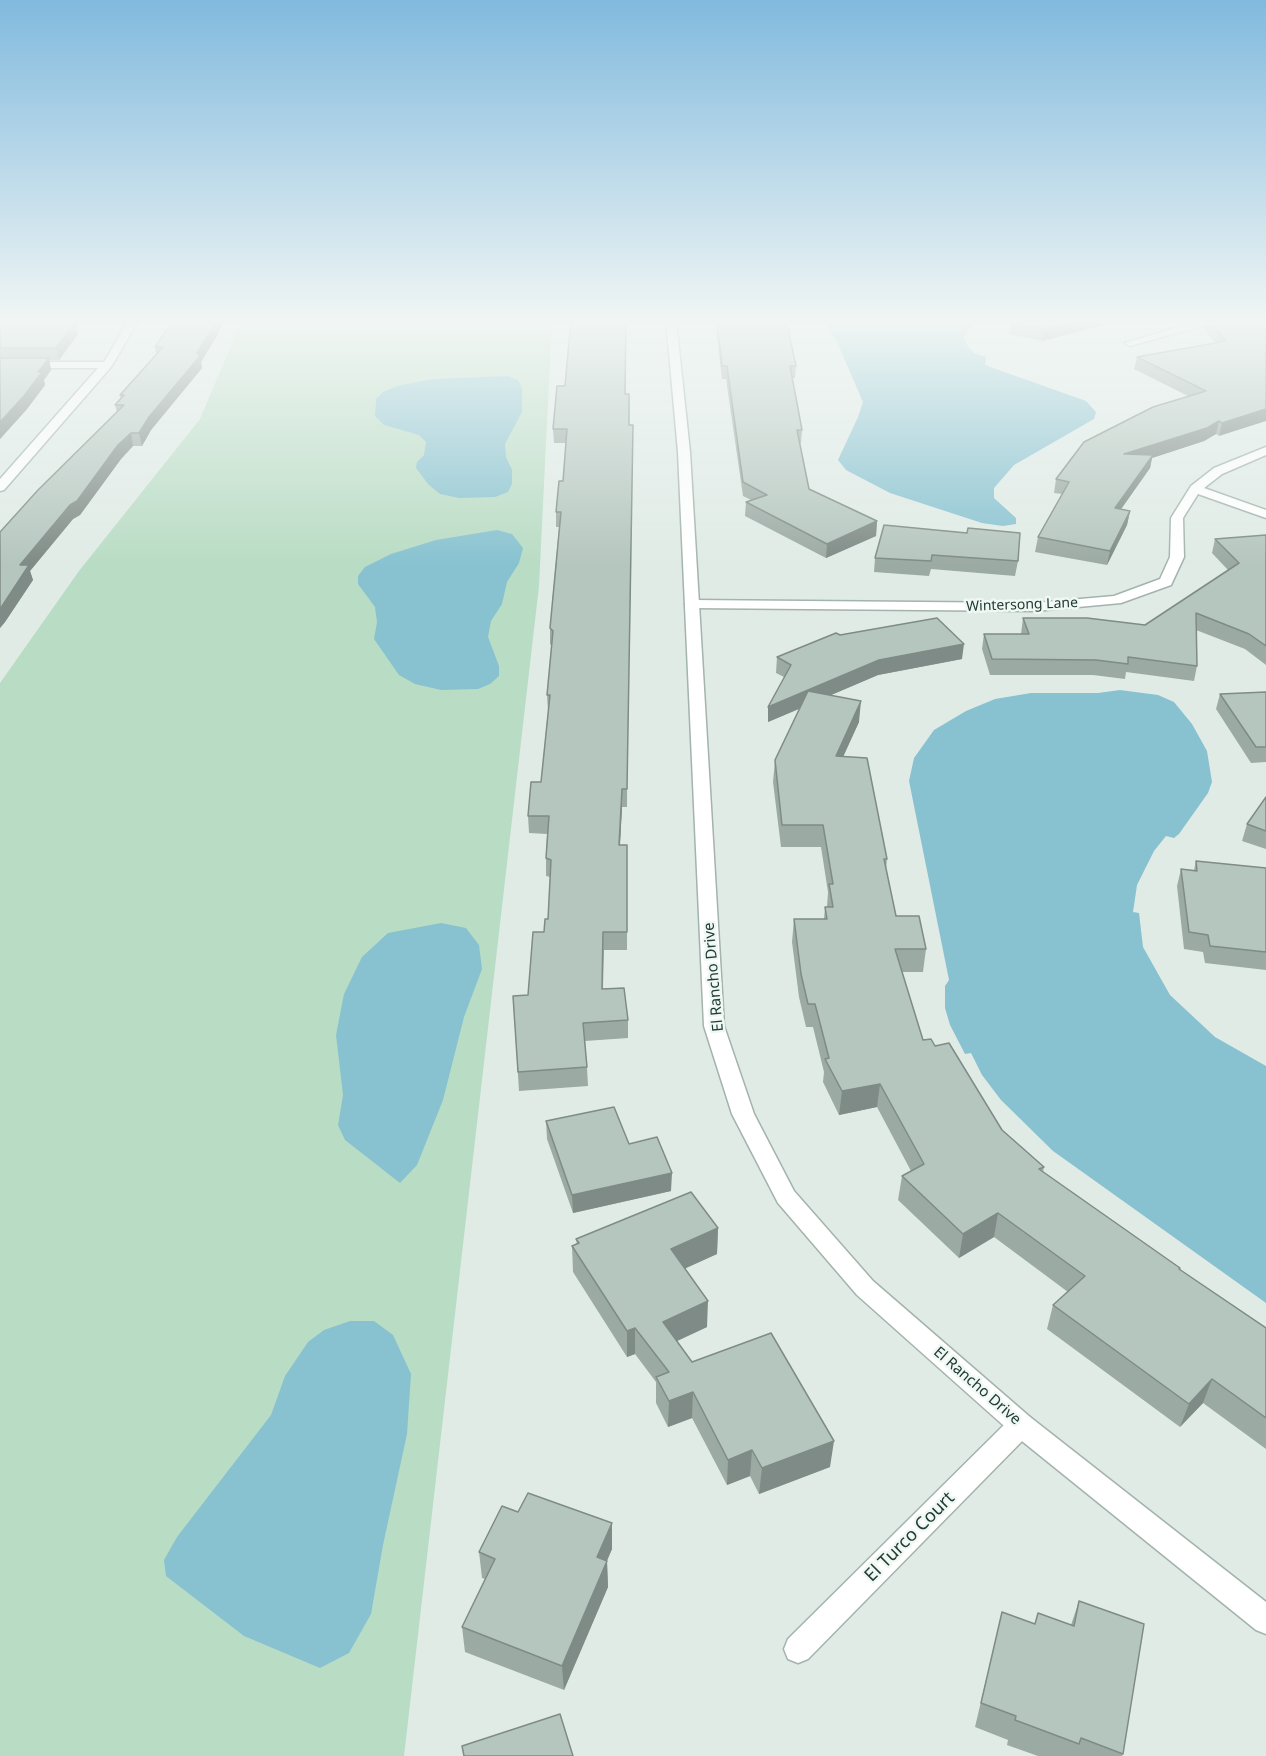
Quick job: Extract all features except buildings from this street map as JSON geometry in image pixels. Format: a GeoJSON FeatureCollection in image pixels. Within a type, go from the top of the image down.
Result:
{"type":"FeatureCollection","features":[{"type":"Feature","properties":{"kind":"street"},"geometry":{"type":"LineString","coordinates":[[0,487],[75,402]]}},
{"type":"Feature","properties":{"kind":"street","name":"El Rancho Drive"},"geometry":{"type":"LineString","coordinates":[[679,402],[684,452],[714,1026],[743,1114],[786,1197],[865,1288],[1022,1425],[1266,1620]]}},
{"type":"Feature","properties":{"kind":"street","name":"Wintersong Lane"},"geometry":{"type":"LineString","coordinates":[[692,604],[1035,607],[1116,600],[1166,582],[1177,557],[1177,518],[1195,489],[1218,471],[1266,451]]}},
{"type":"Feature","properties":{"kind":"street"},"geometry":{"type":"LineString","coordinates":[[0,465],[20,466]]}},
{"type":"Feature","properties":{"kind":"street"},"geometry":{"type":"LineString","coordinates":[[1195,489],[1266,514]]}},
{"type":"Feature","properties":{"kind":"street","name":"El Turco Court"},"geometry":{"type":"LineString","coordinates":[[798,1649],[1022,1425]]}},
{"type":"Feature","properties":{"kind":"green space"},"geometry":{"type":"Polygon","coordinates":[[[207,402],[548,402],[539,586],[404,1756],[0,1756],[0,683],[79,571],[200,419],[207,402]]]}},
{"type":"Feature","properties":{"kind":"water"},"geometry":{"type":"Polygon","coordinates":[[[376,402],[522,402],[522,412],[505,444],[506,457],[512,470],[512,484],[508,492],[495,497],[459,498],[440,494],[428,484],[416,468],[417,462],[424,455],[426,442],[419,435],[384,425],[375,416],[376,402]]]}},
{"type":"Feature","properties":{"kind":"water"},"geometry":{"type":"Polygon","coordinates":[[[863,402],[1087,402],[1096,412],[1094,419],[1014,465],[994,488],[994,498],[1016,518],[1016,524],[1003,526],[982,523],[890,493],[846,470],[838,460],[863,402]]]}},
{"type":"Feature","properties":{"kind":"water"},"geometry":{"type":"Polygon","coordinates":[[[497,530],[512,534],[523,548],[519,563],[507,582],[502,604],[491,621],[488,637],[499,666],[499,676],[490,684],[478,689],[441,690],[415,684],[399,675],[374,639],[377,622],[375,607],[358,584],[358,576],[365,567],[391,554],[436,540],[497,530]]]}},
{"type":"Feature","properties":{"kind":"water"},"geometry":{"type":"Polygon","coordinates":[[[1120,690],[1158,695],[1174,702],[1192,724],[1207,751],[1212,782],[1208,793],[1179,834],[1174,838],[1166,836],[1154,851],[1137,885],[1133,912],[1139,913],[1143,947],[1170,995],[1215,1037],[1266,1066],[1266,1303],[1053,1151],[1001,1100],[982,1075],[971,1053],[965,1054],[950,1025],[945,1008],[945,986],[949,980],[909,781],[914,758],[934,730],[966,711],[995,699],[1031,693],[1098,693],[1120,690]]]}},
{"type":"Feature","properties":{"kind":"water"},"geometry":{"type":"Polygon","coordinates":[[[441,923],[466,928],[479,945],[482,969],[464,1017],[443,1100],[417,1165],[400,1183],[345,1140],[338,1125],[343,1095],[336,1035],[344,994],[362,957],[388,933],[441,923]]]}},
{"type":"Feature","properties":{"kind":"water"},"geometry":{"type":"Polygon","coordinates":[[[350,1321],[374,1321],[393,1335],[411,1374],[407,1434],[371,1614],[349,1653],[320,1668],[244,1636],[166,1576],[164,1560],[177,1537],[271,1415],[285,1376],[308,1342],[324,1330],[350,1321]]]}}]}
